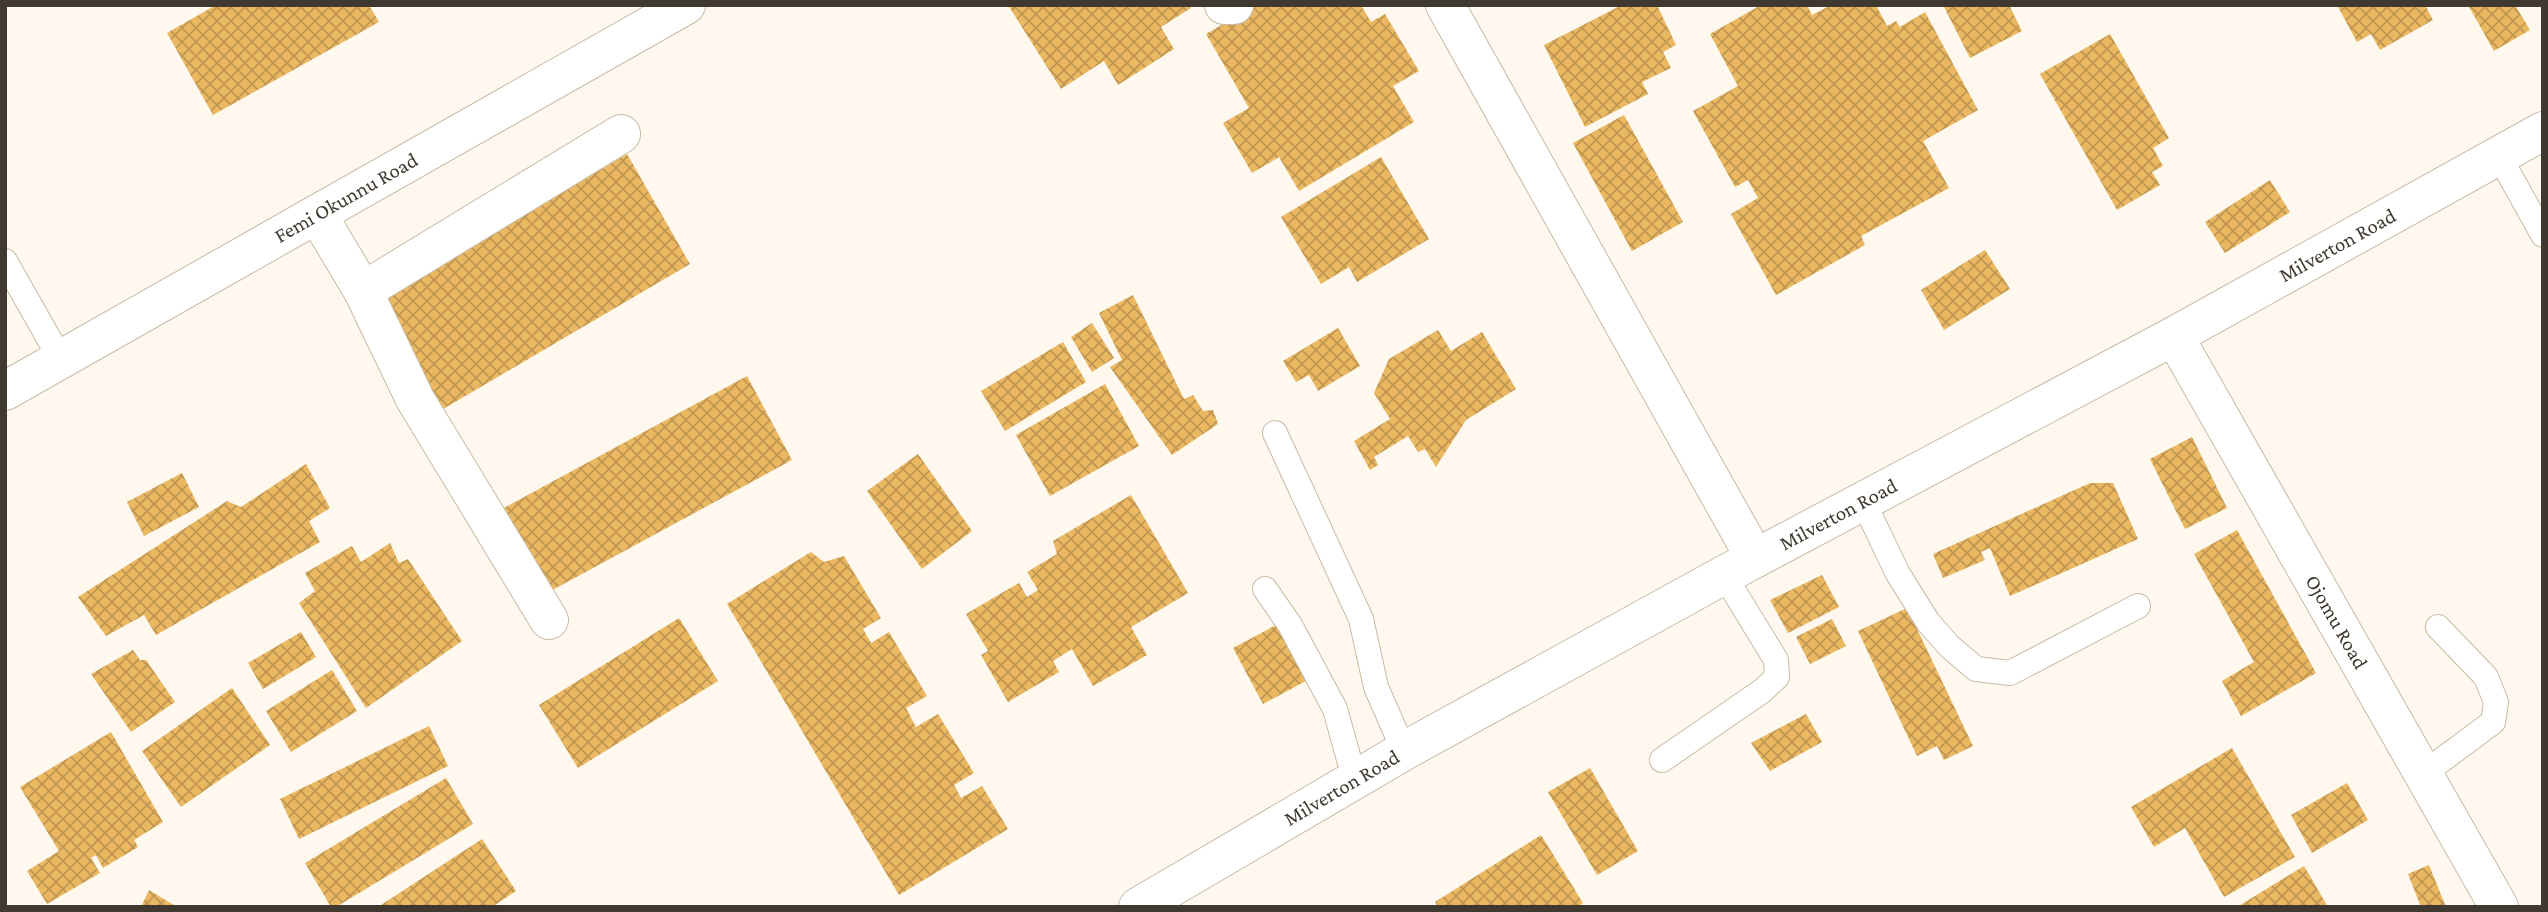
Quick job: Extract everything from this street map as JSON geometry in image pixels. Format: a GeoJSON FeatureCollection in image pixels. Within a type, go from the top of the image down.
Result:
{"type":"FeatureCollection","features":[{"type":"Feature","properties":{"kind":"street","name":"Femi Okunnu Road"},"geometry":{"type":"LineString","coordinates":[[5,391],[686,5]]}},
{"type":"Feature","properties":{"kind":"street"},"geometry":{"type":"LineString","coordinates":[[1224,5],[1234,5]]}},
{"type":"Feature","properties":{"kind":"street"},"geometry":{"type":"LineString","coordinates":[[1445,5],[1740,566]]}},
{"type":"Feature","properties":{"kind":"street","name":"Milverton Road"},"geometry":{"type":"LineString","coordinates":[[1138,907],[1404,751],[1740,566],[2174,336],[2543,131]]}},
{"type":"Feature","properties":{"kind":"street"},"geometry":{"type":"LineString","coordinates":[[363,291],[621,134]]}},
{"type":"Feature","properties":{"kind":"street"},"geometry":{"type":"LineString","coordinates":[[317,214],[363,291],[415,399],[549,620]]}},
{"type":"Feature","properties":{"kind":"street","name":"Ojomu Road"},"geometry":{"type":"LineString","coordinates":[[2174,336],[2499,907]]}},
{"type":"Feature","properties":{"kind":"lane"},"geometry":{"type":"LineString","coordinates":[[2499,156],[2543,235]]}},
{"type":"Feature","properties":{"kind":"lane"},"geometry":{"type":"LineString","coordinates":[[5,261],[61,360]]}},
{"type":"Feature","properties":{"kind":"lane"},"geometry":{"type":"LineString","coordinates":[[1275,433],[1361,620],[1377,687],[1404,751]]}},
{"type":"Feature","properties":{"kind":"lane"},"geometry":{"type":"LineString","coordinates":[[1863,501],[1898,574],[1928,622],[1949,646],[1976,669],[2010,673],[2138,606]]}},
{"type":"Feature","properties":{"kind":"lane"},"geometry":{"type":"LineString","coordinates":[[1662,760],[1762,691],[1777,677],[1776,660],[1740,566]]}},
{"type":"Feature","properties":{"kind":"lane"},"geometry":{"type":"LineString","coordinates":[[1265,589],[1290,625],[1335,709],[1355,781]]}},
{"type":"Feature","properties":{"kind":"lane"},"geometry":{"type":"LineString","coordinates":[[2423,774],[2493,722],[2496,702],[2486,677],[2438,627]]}},
{"type":"Feature","properties":{"kind":"building"},"geometry":{"type":"Polygon","coordinates":[[[216,5],[369,5],[379,22],[213,115],[167,33],[216,5]]]}},
{"type":"Feature","properties":{"kind":"building"},"geometry":{"type":"Polygon","coordinates":[[[1008,5],[1190,5],[1191,8],[1161,27],[1174,49],[1118,85],[1104,61],[1061,89],[1008,5]]]}},
{"type":"Feature","properties":{"kind":"building"},"geometry":{"type":"Polygon","coordinates":[[[1256,5],[1361,5],[1371,22],[1385,14],[1419,71],[1393,86],[1414,122],[1299,191],[1279,157],[1252,173],[1223,123],[1249,108],[1206,34],[1256,5]]]}},
{"type":"Feature","properties":{"kind":"building"},"geometry":{"type":"Polygon","coordinates":[[[1622,5],[1657,5],[1676,45],[1663,52],[1671,68],[1642,82],[1648,94],[1585,127],[1544,45],[1622,5]]]}},
{"type":"Feature","properties":{"kind":"building"},"geometry":{"type":"Polygon","coordinates":[[[1761,5],[1807,5],[1812,15],[1831,5],[1876,5],[1887,26],[1896,21],[1900,27],[1925,12],[1978,110],[1923,141],[1949,188],[1861,236],[1865,245],[1776,295],[1731,214],[1758,198],[1748,180],[1735,187],[1693,111],[1738,86],[1710,34],[1761,5]]]}},
{"type":"Feature","properties":{"kind":"building"},"geometry":{"type":"Polygon","coordinates":[[[1943,5],[2009,5],[2022,31],[1970,58],[1943,5]]]}},
{"type":"Feature","properties":{"kind":"building"},"geometry":{"type":"Polygon","coordinates":[[[2337,5],[2425,5],[2433,20],[2380,50],[2371,34],[2357,42],[2337,5]]]}},
{"type":"Feature","properties":{"kind":"building"},"geometry":{"type":"Polygon","coordinates":[[[2468,5],[2515,5],[2530,30],[2494,51],[2468,5]]]}},
{"type":"Feature","properties":{"kind":"building"},"geometry":{"type":"Polygon","coordinates":[[[2110,34],[2169,138],[2153,148],[2163,166],[2152,172],[2160,185],[2117,210],[2040,74],[2110,34]]]}},
{"type":"Feature","properties":{"kind":"building"},"geometry":{"type":"Polygon","coordinates":[[[1624,115],[1683,222],[1632,251],[1573,143],[1624,115]]]}},
{"type":"Feature","properties":{"kind":"building"},"geometry":{"type":"Polygon","coordinates":[[[627,154],[690,264],[438,412],[375,302],[627,154]]]}},
{"type":"Feature","properties":{"kind":"building"},"geometry":{"type":"Polygon","coordinates":[[[1381,157],[1429,239],[1357,282],[1349,267],[1321,284],[1281,217],[1381,157]]]}},
{"type":"Feature","properties":{"kind":"building"},"geometry":{"type":"Polygon","coordinates":[[[2270,180],[2290,212],[2225,253],[2205,222],[2270,180]]]}},
{"type":"Feature","properties":{"kind":"building"},"geometry":{"type":"Polygon","coordinates":[[[1985,250],[2010,289],[1944,330],[1921,290],[1985,250]]]}},
{"type":"Feature","properties":{"kind":"building"},"geometry":{"type":"Polygon","coordinates":[[[1133,295],[1184,399],[1193,395],[1203,411],[1213,410],[1218,424],[1172,455],[1110,367],[1122,360],[1099,313],[1133,295]]]}},
{"type":"Feature","properties":{"kind":"building"},"geometry":{"type":"Polygon","coordinates":[[[1092,323],[1114,358],[1092,372],[1071,337],[1092,323]]]}},
{"type":"Feature","properties":{"kind":"building"},"geometry":{"type":"Polygon","coordinates":[[[1338,328],[1360,366],[1318,391],[1309,375],[1296,382],[1283,361],[1338,328]]]}},
{"type":"Feature","properties":{"kind":"building"},"geometry":{"type":"Polygon","coordinates":[[[1438,330],[1451,351],[1482,332],[1516,389],[1466,420],[1436,467],[1425,449],[1418,452],[1408,436],[1374,457],[1378,465],[1370,470],[1354,441],[1390,419],[1374,393],[1389,359],[1438,330]]]}},
{"type":"Feature","properties":{"kind":"building"},"geometry":{"type":"Polygon","coordinates":[[[1063,342],[1086,382],[1005,431],[981,391],[1063,342]]]}},
{"type":"Feature","properties":{"kind":"building"},"geometry":{"type":"Polygon","coordinates":[[[747,376],[792,460],[547,593],[502,509],[747,376]]]}},
{"type":"Feature","properties":{"kind":"building"},"geometry":{"type":"Polygon","coordinates":[[[1105,384],[1139,446],[1050,496],[1016,435],[1105,384]]]}},
{"type":"Feature","properties":{"kind":"building"},"geometry":{"type":"Polygon","coordinates":[[[2192,437],[2227,508],[2185,529],[2150,459],[2192,437]]]}},
{"type":"Feature","properties":{"kind":"building"},"geometry":{"type":"Polygon","coordinates":[[[918,454],[972,531],[922,569],[867,491],[918,454]]]}},
{"type":"Feature","properties":{"kind":"building"},"geometry":{"type":"Polygon","coordinates":[[[306,464],[330,508],[309,521],[320,542],[156,635],[144,615],[106,636],[78,597],[227,501],[241,507],[306,464]]]}},
{"type":"Feature","properties":{"kind":"building"},"geometry":{"type":"Polygon","coordinates":[[[182,473],[199,507],[144,536],[127,502],[182,473]]]}},
{"type":"Feature","properties":{"kind":"building"},"geometry":{"type":"Polygon","coordinates":[[[2090,483],[2113,483],[2138,539],[2010,596],[1990,548],[1981,552],[1985,560],[1943,578],[1933,554],[2090,483]]]}},
{"type":"Feature","properties":{"kind":"building"},"geometry":{"type":"Polygon","coordinates":[[[1131,495],[1188,593],[1131,627],[1147,655],[1093,686],[1072,649],[1053,661],[1059,672],[1008,702],[981,655],[988,651],[966,614],[1019,583],[1027,597],[1038,590],[1027,572],[1057,554],[1053,541],[1131,495]]]}},
{"type":"Feature","properties":{"kind":"building"},"geometry":{"type":"Polygon","coordinates":[[[2237,530],[2316,673],[2241,716],[2222,681],[2254,662],[2194,554],[2237,530]]]}},
{"type":"Feature","properties":{"kind":"building"},"geometry":{"type":"Polygon","coordinates":[[[390,543],[399,563],[408,559],[462,641],[366,708],[299,603],[315,591],[305,573],[352,546],[361,562],[390,543]]]}},
{"type":"Feature","properties":{"kind":"building"},"geometry":{"type":"Polygon","coordinates":[[[811,552],[824,562],[844,556],[881,618],[863,629],[871,643],[889,632],[927,696],[906,708],[916,727],[938,714],[974,773],[954,785],[961,798],[982,786],[1008,829],[899,895],[727,604],[811,552]]]}},
{"type":"Feature","properties":{"kind":"building"},"geometry":{"type":"Polygon","coordinates":[[[1822,575],[1839,607],[1788,633],[1770,600],[1822,575]]]}},
{"type":"Feature","properties":{"kind":"building"},"geometry":{"type":"Polygon","coordinates":[[[1907,608],[1973,746],[1944,760],[1937,746],[1917,756],[1858,631],[1907,608]]]}},
{"type":"Feature","properties":{"kind":"building"},"geometry":{"type":"Polygon","coordinates":[[[679,618],[718,681],[578,768],[539,705],[679,618]]]}},
{"type":"Feature","properties":{"kind":"building"},"geometry":{"type":"Polygon","coordinates":[[[1832,619],[1846,646],[1810,664],[1796,637],[1832,619]]]}},
{"type":"Feature","properties":{"kind":"building"},"geometry":{"type":"Polygon","coordinates":[[[1276,625],[1306,681],[1263,704],[1233,648],[1276,625]]]}},
{"type":"Feature","properties":{"kind":"building"},"geometry":{"type":"Polygon","coordinates":[[[301,632],[316,657],[263,689],[248,663],[301,632]]]}},
{"type":"Feature","properties":{"kind":"building"},"geometry":{"type":"Polygon","coordinates":[[[133,650],[140,660],[146,660],[175,702],[131,732],[91,674],[133,650]]]}},
{"type":"Feature","properties":{"kind":"building"},"geometry":{"type":"Polygon","coordinates":[[[332,670],[357,711],[291,752],[266,711],[332,670]]]}},
{"type":"Feature","properties":{"kind":"building"},"geometry":{"type":"Polygon","coordinates":[[[232,688],[270,745],[181,807],[142,751],[232,688]]]}},
{"type":"Feature","properties":{"kind":"building"},"geometry":{"type":"Polygon","coordinates":[[[1806,714],[1822,742],[1770,771],[1751,743],[1806,714]]]}},
{"type":"Feature","properties":{"kind":"building"},"geometry":{"type":"Polygon","coordinates":[[[429,726],[448,766],[299,839],[280,799],[429,726]]]}},
{"type":"Feature","properties":{"kind":"building"},"geometry":{"type":"Polygon","coordinates":[[[111,732],[163,822],[134,840],[138,847],[103,868],[96,855],[91,858],[100,873],[47,904],[27,871],[59,851],[20,787],[111,732]]]}},
{"type":"Feature","properties":{"kind":"building"},"geometry":{"type":"Polygon","coordinates":[[[2232,748],[2295,857],[2224,897],[2185,828],[2154,847],[2131,807],[2232,748]]]}},
{"type":"Feature","properties":{"kind":"building"},"geometry":{"type":"Polygon","coordinates":[[[1590,768],[1638,851],[1597,875],[1548,792],[1590,768]]]}},
{"type":"Feature","properties":{"kind":"building"},"geometry":{"type":"Polygon","coordinates":[[[446,778],[473,824],[336,907],[331,907],[305,863],[446,778]]]}},
{"type":"Feature","properties":{"kind":"building"},"geometry":{"type":"Polygon","coordinates":[[[2347,783],[2368,820],[2312,853],[2291,815],[2347,783]]]}},
{"type":"Feature","properties":{"kind":"building"},"geometry":{"type":"Polygon","coordinates":[[[1541,835],[1583,903],[1578,907],[1438,907],[1435,902],[1541,835]]]}},
{"type":"Feature","properties":{"kind":"building"},"geometry":{"type":"Polygon","coordinates":[[[482,839],[516,891],[492,907],[378,907],[482,839]]]}},
{"type":"Feature","properties":{"kind":"building"},"geometry":{"type":"Polygon","coordinates":[[[2429,865],[2446,907],[2421,907],[2408,874],[2429,865]]]}},
{"type":"Feature","properties":{"kind":"building"},"geometry":{"type":"Polygon","coordinates":[[[2304,866],[2328,907],[2237,907],[2304,866]]]}},
{"type":"Feature","properties":{"kind":"building"},"geometry":{"type":"Polygon","coordinates":[[[149,890],[177,907],[141,907],[149,890]]]}}]}
